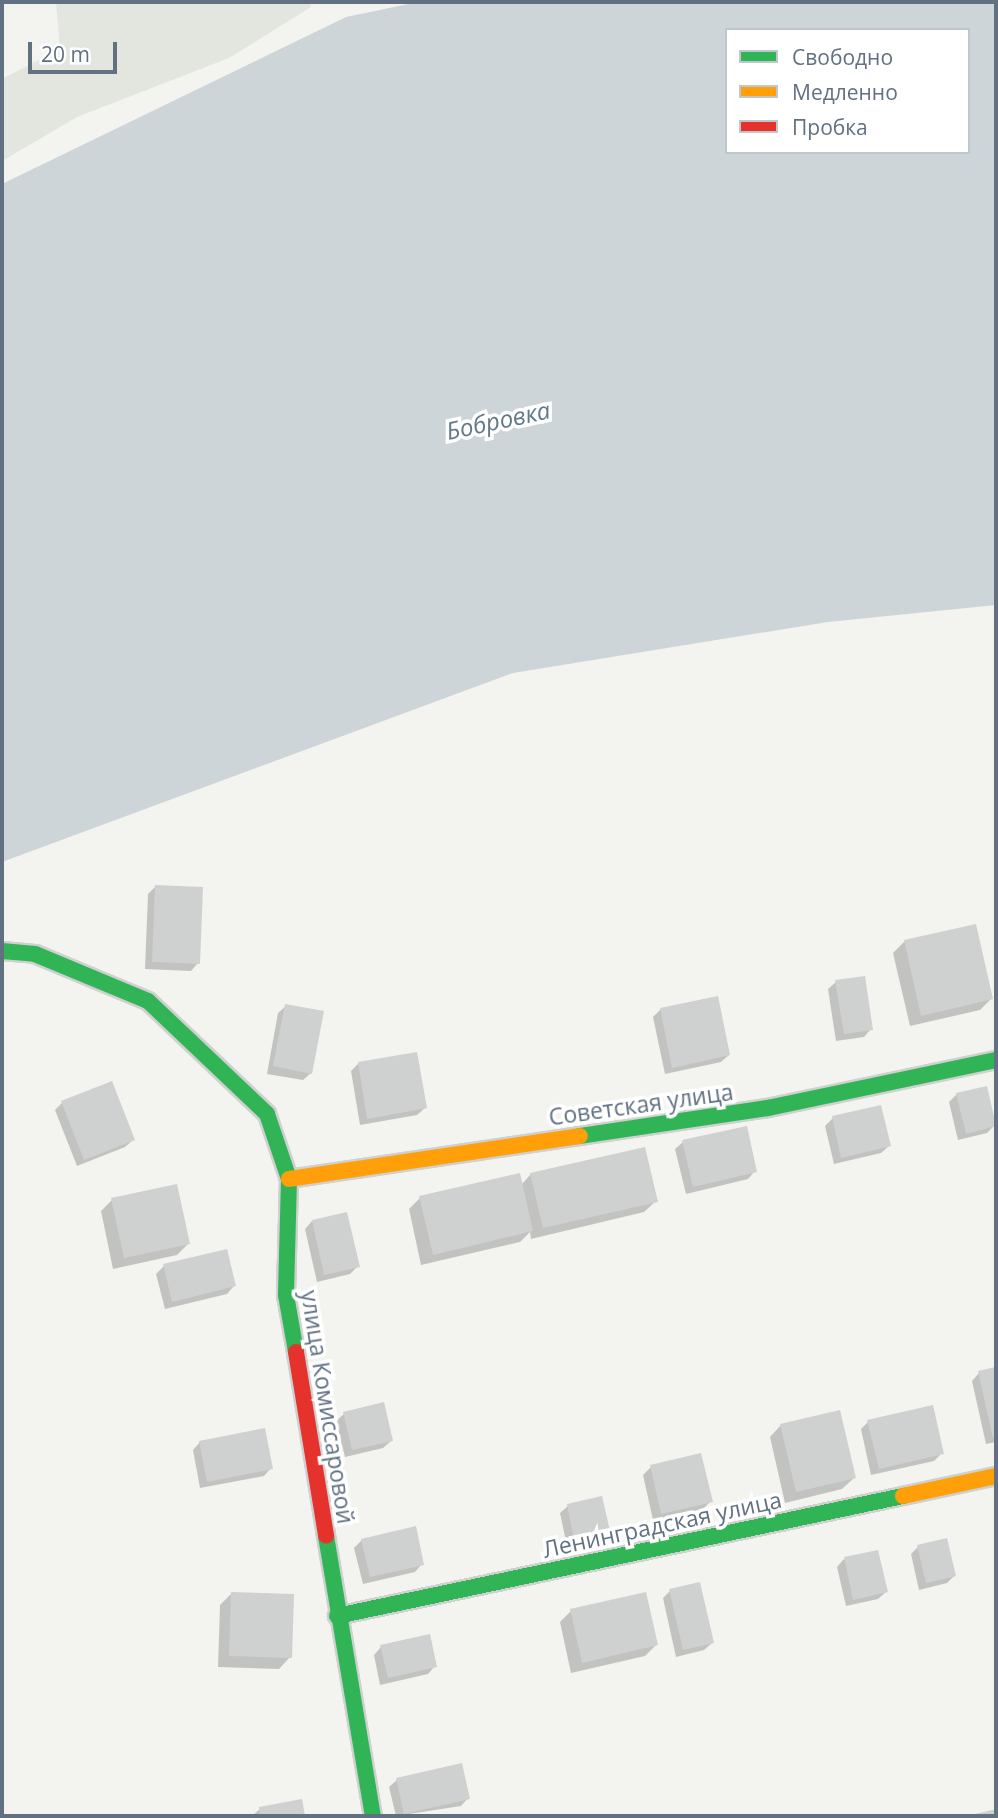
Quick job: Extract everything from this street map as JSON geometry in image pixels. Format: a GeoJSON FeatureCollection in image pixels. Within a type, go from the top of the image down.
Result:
{"type":"FeatureCollection","features":[{"type":"Feature","properties":{"kind":"street","name":"улица Комиссаровой"},"geometry":{"type":"LineString","coordinates":[[2,951],[35,954],[148,1001],[267,1114],[289,1179],[286,1295],[337,1616],[373,1816]]}},
{"type":"Feature","properties":{"kind":"street","name":"Советская улица"},"geometry":{"type":"LineString","coordinates":[[289,1179],[768,1108],[996,1060]]}},
{"type":"Feature","properties":{"kind":"street","name":"Ленинградская улица"},"geometry":{"type":"LineString","coordinates":[[337,1616],[996,1476]]}},
{"type":"Feature","properties":{"kind":"shaded area"},"geometry":{"type":"Polygon","coordinates":[[[56,2],[310,2],[311,7],[229,58],[77,117],[2,161],[2,79],[60,49],[56,2]]]}},
{"type":"Feature","properties":{"kind":"water","name":"Бобровка"},"geometry":{"type":"Polygon","coordinates":[[[418,2],[996,2],[996,605],[828,622],[513,673],[2,862],[2,184],[346,17],[418,2]]]}},
{"type":"Feature","properties":{"kind":"building"},"geometry":{"type":"Polygon","coordinates":[[[155,885],[203,887],[200,964],[152,962],[155,885]]]}},
{"type":"Feature","properties":{"kind":"building"},"geometry":{"type":"Polygon","coordinates":[[[976,924],[993,999],[921,1016],[904,940],[976,924]]]}},
{"type":"Feature","properties":{"kind":"building"},"geometry":{"type":"Polygon","coordinates":[[[865,976],[873,1030],[844,1034],[835,980],[865,976]]]}},
{"type":"Feature","properties":{"kind":"building"},"geometry":{"type":"Polygon","coordinates":[[[718,996],[730,1055],[672,1068],[660,1008],[718,996]]]}},
{"type":"Feature","properties":{"kind":"building"},"geometry":{"type":"Polygon","coordinates":[[[285,1004],[324,1011],[312,1074],[273,1066],[285,1004]]]}},
{"type":"Feature","properties":{"kind":"building"},"geometry":{"type":"Polygon","coordinates":[[[417,1052],[427,1108],[367,1119],[358,1062],[417,1052]]]}},
{"type":"Feature","properties":{"kind":"building"},"geometry":{"type":"Polygon","coordinates":[[[112,1081],[135,1140],[84,1160],[61,1101],[112,1081]]]}},
{"type":"Feature","properties":{"kind":"building"},"geometry":{"type":"Polygon","coordinates":[[[987,1086],[996,1126],[966,1134],[956,1093],[987,1086]]]}},
{"type":"Feature","properties":{"kind":"building"},"geometry":{"type":"Polygon","coordinates":[[[881,1105],[891,1146],[841,1158],[832,1116],[881,1105]]]}},
{"type":"Feature","properties":{"kind":"building"},"geometry":{"type":"Polygon","coordinates":[[[747,1126],[757,1172],[693,1187],[682,1140],[747,1126]]]}},
{"type":"Feature","properties":{"kind":"building"},"geometry":{"type":"Polygon","coordinates":[[[645,1147],[658,1202],[543,1228],[530,1173],[645,1147]]]}},
{"type":"Feature","properties":{"kind":"building"},"geometry":{"type":"Polygon","coordinates":[[[520,1173],[533,1231],[433,1255],[419,1196],[520,1173]]]}},
{"type":"Feature","properties":{"kind":"building"},"geometry":{"type":"Polygon","coordinates":[[[177,1184],[190,1244],[124,1258],[111,1198],[177,1184]]]}},
{"type":"Feature","properties":{"kind":"building"},"geometry":{"type":"Polygon","coordinates":[[[347,1212],[360,1267],[324,1275],[312,1220],[347,1212]]]}},
{"type":"Feature","properties":{"kind":"building"},"geometry":{"type":"Polygon","coordinates":[[[227,1249],[236,1286],[172,1302],[163,1264],[227,1249]]]}},
{"type":"Feature","properties":{"kind":"building"},"geometry":{"type":"Polygon","coordinates":[[[996,1367],[996,1437],[993,1438],[978,1371],[996,1367]]]}},
{"type":"Feature","properties":{"kind":"building"},"geometry":{"type":"Polygon","coordinates":[[[384,1402],[393,1441],[352,1450],[343,1412],[384,1402]]]}},
{"type":"Feature","properties":{"kind":"building"},"geometry":{"type":"Polygon","coordinates":[[[933,1405],[944,1454],[879,1469],[867,1420],[933,1405]]]}},
{"type":"Feature","properties":{"kind":"building"},"geometry":{"type":"Polygon","coordinates":[[[840,1410],[856,1478],[796,1492],[780,1424],[840,1410]]]}},
{"type":"Feature","properties":{"kind":"building"},"geometry":{"type":"Polygon","coordinates":[[[265,1428],[273,1469],[207,1482],[199,1441],[265,1428]]]}},
{"type":"Feature","properties":{"kind":"building"},"geometry":{"type":"Polygon","coordinates":[[[701,1453],[713,1502],[661,1514],[650,1465],[701,1453]]]}},
{"type":"Feature","properties":{"kind":"building"},"geometry":{"type":"Polygon","coordinates":[[[602,1496],[610,1531],[574,1540],[567,1504],[602,1496]]]}},
{"type":"Feature","properties":{"kind":"building"},"geometry":{"type":"Polygon","coordinates":[[[416,1526],[424,1565],[370,1577],[361,1539],[416,1526]]]}},
{"type":"Feature","properties":{"kind":"building"},"geometry":{"type":"Polygon","coordinates":[[[947,1538],[956,1576],[926,1583],[917,1545],[947,1538]]]}},
{"type":"Feature","properties":{"kind":"building"},"geometry":{"type":"Polygon","coordinates":[[[878,1550],[888,1592],[853,1600],[844,1557],[878,1550]]]}},
{"type":"Feature","properties":{"kind":"building"},"geometry":{"type":"Polygon","coordinates":[[[700,1582],[714,1643],[683,1650],[669,1589],[700,1582]]]}},
{"type":"Feature","properties":{"kind":"building"},"geometry":{"type":"Polygon","coordinates":[[[231,1592],[294,1594],[292,1658],[229,1656],[231,1592]]]}},
{"type":"Feature","properties":{"kind":"building"},"geometry":{"type":"Polygon","coordinates":[[[646,1592],[658,1645],[582,1663],[570,1609],[646,1592]]]}},
{"type":"Feature","properties":{"kind":"building"},"geometry":{"type":"Polygon","coordinates":[[[430,1634],[437,1667],[388,1678],[380,1645],[430,1634]]]}},
{"type":"Feature","properties":{"kind":"building"},"geometry":{"type":"Polygon","coordinates":[[[462,1763],[470,1799],[404,1814],[396,1778],[462,1763]]]}},
{"type":"Feature","properties":{"kind":"building"},"geometry":{"type":"Polygon","coordinates":[[[302,1799],[305,1816],[260,1816],[259,1807],[302,1799]]]}},
{"type":"Feature","properties":{"kind":"building"},"geometry":{"type":"Polygon","coordinates":[[[996,1809],[996,1816],[971,1816],[971,1815],[996,1809]]]}},
{"type":"Feature","properties":{"kind":"traffic: fast"},"geometry":{"type":"LineString","coordinates":[[2,951],[35,954],[148,1001],[267,1114],[289,1179],[286,1295],[296,1352]]}},
{"type":"Feature","properties":{"kind":"traffic: fast"},"geometry":{"type":"LineString","coordinates":[[580,1136],[768,1108],[996,1060]]}},
{"type":"Feature","properties":{"kind":"traffic: fast"},"geometry":{"type":"LineString","coordinates":[[337,1616],[903,1496]]}},
{"type":"Feature","properties":{"kind":"traffic: fast"},"geometry":{"type":"LineString","coordinates":[[326,1536],[373,1816]]}},
{"type":"Feature","properties":{"kind":"traffic: slow"},"geometry":{"type":"LineString","coordinates":[[289,1179],[580,1136]]}},
{"type":"Feature","properties":{"kind":"traffic: slow"},"geometry":{"type":"LineString","coordinates":[[903,1496],[996,1476]]}},
{"type":"Feature","properties":{"kind":"traffic: jam"},"geometry":{"type":"LineString","coordinates":[[296,1352],[326,1536]]}}]}
